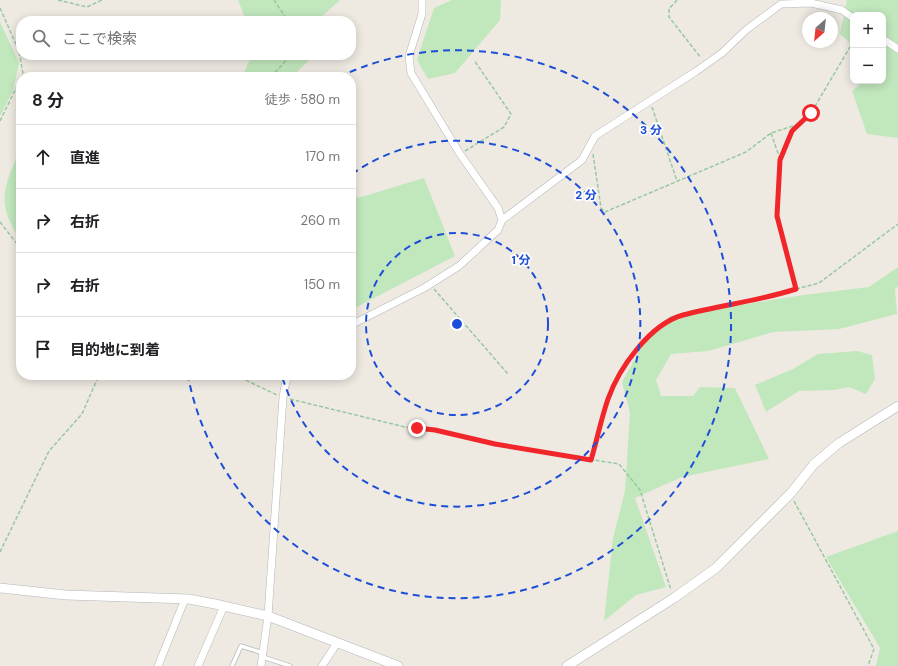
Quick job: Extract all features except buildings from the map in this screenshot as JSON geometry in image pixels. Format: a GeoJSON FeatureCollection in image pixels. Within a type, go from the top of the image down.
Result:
{"type":"FeatureCollection","features":[{"type":"Feature","properties":{"kind":"street"},"geometry":{"type":"LineString","coordinates":[[422,0],[422,14],[409,56],[411,73],[460,154],[498,208],[502,220]]}},
{"type":"Feature","properties":{"kind":"street"},"geometry":{"type":"LineString","coordinates":[[356,322],[430,285],[459,266],[498,230],[502,220],[582,160],[595,136],[650,102],[722,53],[746,30],[781,4],[811,3],[842,10],[850,16]]}},
{"type":"Feature","properties":{"kind":"street"},"geometry":{"type":"LineString","coordinates":[[886,41],[898,49]]}},
{"type":"Feature","properties":{"kind":"street"},"geometry":{"type":"LineString","coordinates":[[261,666],[268,616],[282,397],[287,380]]}},
{"type":"Feature","properties":{"kind":"street"},"geometry":{"type":"LineString","coordinates":[[567,666],[674,598],[716,568],[791,493],[814,464],[839,443],[898,406]]}},
{"type":"Feature","properties":{"kind":"street"},"geometry":{"type":"LineString","coordinates":[[0,588],[66,595],[185,599],[224,606],[268,616],[398,666]]}},
{"type":"Feature","properties":{"kind":"street"},"geometry":{"type":"LineString","coordinates":[[158,666],[185,599]]}},
{"type":"Feature","properties":{"kind":"street"},"geometry":{"type":"LineString","coordinates":[[198,666],[224,606]]}},
{"type":"Feature","properties":{"kind":"street"},"geometry":{"type":"LineString","coordinates":[[322,666],[337,643]]}},
{"type":"Feature","properties":{"kind":"lane"},"geometry":{"type":"LineString","coordinates":[[232,666],[241,646],[290,666]]}},
{"type":"Feature","properties":{"kind":"path"},"geometry":{"type":"LineString","coordinates":[[58,0],[87,7],[102,0]]}},
{"type":"Feature","properties":{"kind":"path"},"geometry":{"type":"LineString","coordinates":[[274,0],[285,16]]}},
{"type":"Feature","properties":{"kind":"path"},"geometry":{"type":"LineString","coordinates":[[677,0],[669,9],[669,17],[706,64]]}},
{"type":"Feature","properties":{"kind":"path"},"geometry":{"type":"LineString","coordinates":[[0,8],[16,44]]}},
{"type":"Feature","properties":{"kind":"path"},"geometry":{"type":"LineString","coordinates":[[588,147],[594,154],[601,208],[605,212],[746,152],[771,133],[796,125],[811,113],[850,47]]}},
{"type":"Feature","properties":{"kind":"path"},"geometry":{"type":"LineString","coordinates":[[21,60],[23,72]]}},
{"type":"Feature","properties":{"kind":"path"},"geometry":{"type":"LineString","coordinates":[[276,72],[286,60]]}},
{"type":"Feature","properties":{"kind":"path"},"geometry":{"type":"LineString","coordinates":[[460,154],[504,127],[511,114],[474,60]]}},
{"type":"Feature","properties":{"kind":"path"},"geometry":{"type":"LineString","coordinates":[[0,121],[16,88]]}},
{"type":"Feature","properties":{"kind":"path"},"geometry":{"type":"LineString","coordinates":[[650,102],[677,181]]}},
{"type":"Feature","properties":{"kind":"path"},"geometry":{"type":"LineString","coordinates":[[796,125],[780,160],[777,216],[796,289]]}},
{"type":"Feature","properties":{"kind":"path"},"geometry":{"type":"LineString","coordinates":[[771,133],[780,160]]}},
{"type":"Feature","properties":{"kind":"path"},"geometry":{"type":"LineString","coordinates":[[0,222],[16,243]]}},
{"type":"Feature","properties":{"kind":"path"},"geometry":{"type":"LineString","coordinates":[[591,460],[612,391],[627,364],[640,345],[661,327],[682,315],[770,298],[819,283],[898,224]]}},
{"type":"Feature","properties":{"kind":"path"},"geometry":{"type":"LineString","coordinates":[[430,285],[508,374]]}},
{"type":"Feature","properties":{"kind":"path"},"geometry":{"type":"LineString","coordinates":[[0,552],[49,451],[82,414],[97,380]]}},
{"type":"Feature","properties":{"kind":"path"},"geometry":{"type":"LineString","coordinates":[[246,380],[282,397],[405,427],[435,430],[495,444],[619,464],[640,490],[674,598]]}},
{"type":"Feature","properties":{"kind":"path"},"geometry":{"type":"LineString","coordinates":[[791,493],[796,508],[874,649],[868,666]]}},
{"type":"Feature","properties":{"kind":"green space"},"geometry":{"type":"Polygon","coordinates":[[[238,0],[340,0],[322,16],[244,16],[238,0]]]}},
{"type":"Feature","properties":{"kind":"green space"},"geometry":{"type":"Polygon","coordinates":[[[452,0],[501,0],[500,20],[455,73],[428,79],[417,60],[434,8],[452,0]]]}},
{"type":"Feature","properties":{"kind":"green space"},"geometry":{"type":"Polygon","coordinates":[[[847,0],[898,0],[898,138],[867,134],[852,91],[860,84],[886,84],[886,12],[850,12],[850,43],[840,34],[847,0]]]}},
{"type":"Feature","properties":{"kind":"green space"},"geometry":{"type":"Polygon","coordinates":[[[0,22],[16,57],[16,60],[19,63],[13,91],[0,116],[0,22]]]}},
{"type":"Feature","properties":{"kind":"green space"},"geometry":{"type":"Polygon","coordinates":[[[250,60],[309,60],[297,72],[244,72],[250,60]]]}},
{"type":"Feature","properties":{"kind":"green space"},"geometry":{"type":"Polygon","coordinates":[[[16,159],[16,233],[9,220],[5,201],[7,182],[16,159]]]}},
{"type":"Feature","properties":{"kind":"green space"},"geometry":{"type":"Polygon","coordinates":[[[424,178],[455,256],[356,307],[356,196],[358,198],[424,178]]]}},
{"type":"Feature","properties":{"kind":"green space"},"geometry":{"type":"Polygon","coordinates":[[[898,267],[898,286],[895,289],[897,314],[839,329],[773,332],[708,351],[671,354],[656,380],[661,396],[693,396],[700,387],[735,388],[769,459],[682,477],[635,498],[666,587],[636,595],[604,621],[613,538],[625,491],[630,413],[622,382],[641,348],[670,316],[804,295],[869,287],[898,267]]]}},
{"type":"Feature","properties":{"kind":"green space"},"geometry":{"type":"Polygon","coordinates":[[[857,351],[872,355],[875,379],[866,394],[849,387],[834,390],[799,391],[766,412],[755,385],[793,369],[818,354],[857,351]]]}},
{"type":"Feature","properties":{"kind":"green space"},"geometry":{"type":"Polygon","coordinates":[[[898,531],[898,666],[876,666],[880,648],[826,557],[898,531]]]}},
{"type":"Feature","properties":{"kind":"route"},"geometry":{"type":"LineString","coordinates":[[417,428],[435,430],[495,444],[591,460],[608,398],[627,364],[640,345],[661,327],[682,315],[770,298],[796,289],[777,216],[780,160],[792,131],[796,125],[811,113]]}}]}
